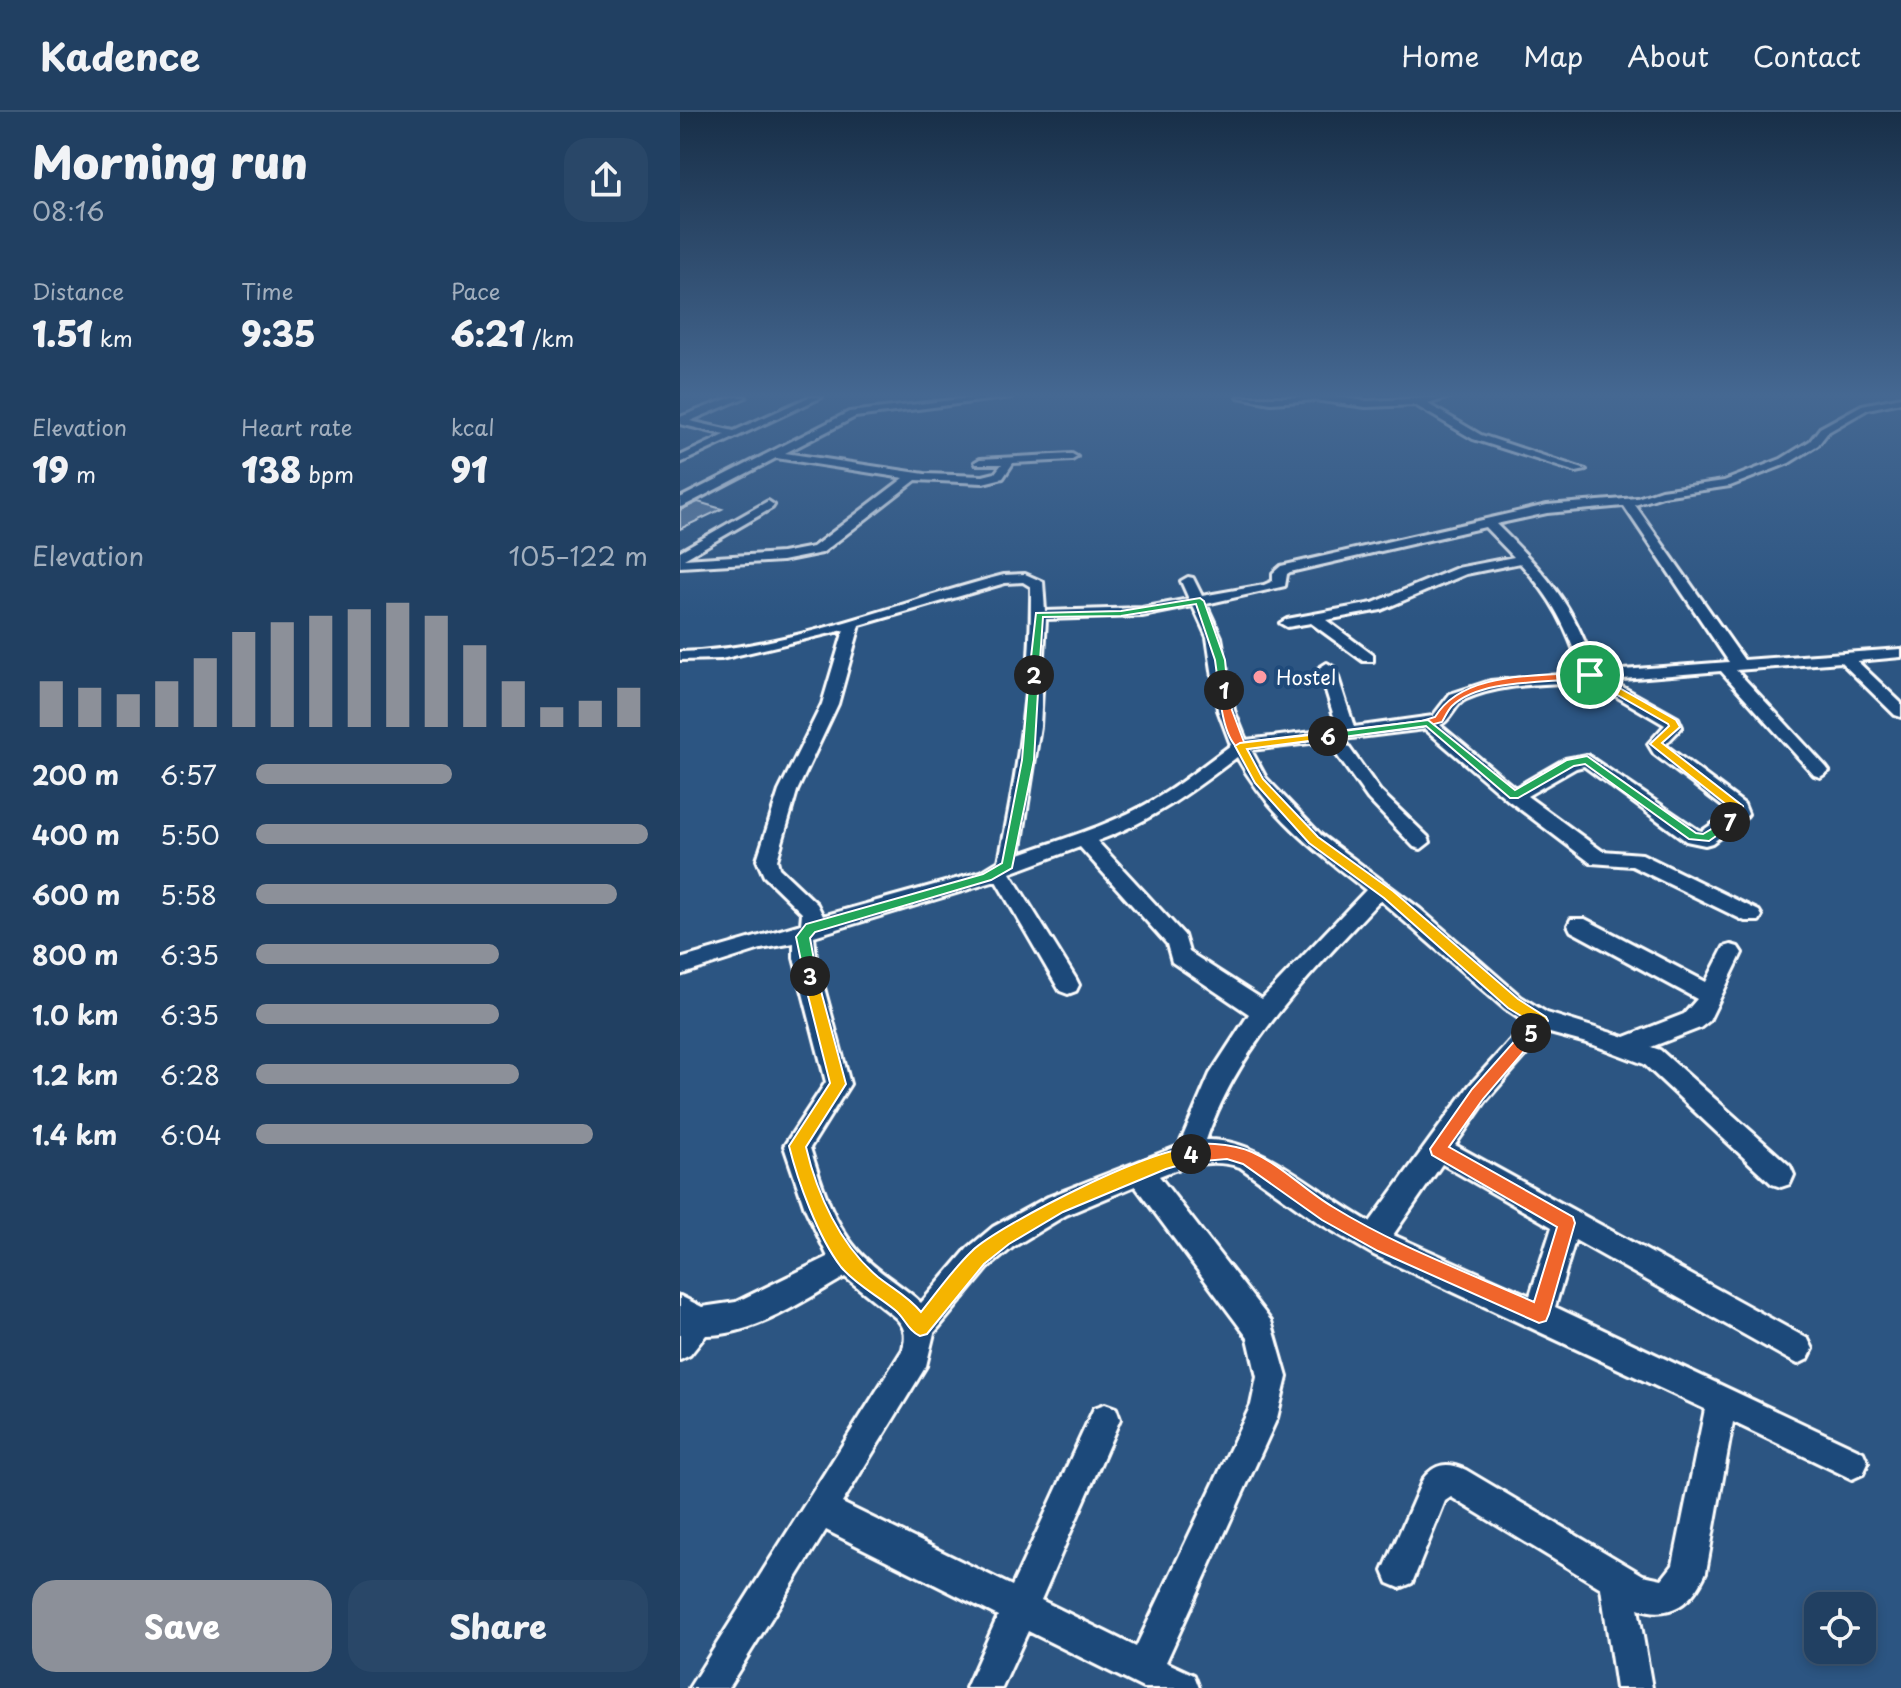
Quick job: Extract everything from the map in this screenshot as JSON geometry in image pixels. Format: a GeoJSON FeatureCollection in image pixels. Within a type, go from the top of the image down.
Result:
{"type":"FeatureCollection","features":[{"type":"Feature","properties":{"kind":"street"},"geometry":{"type":"LineString","coordinates":[[680,503],[742,471]]}},
{"type":"Feature","properties":{"kind":"street"},"geometry":{"type":"LineString","coordinates":[[870,471],[987,478],[1004,471]]}},
{"type":"Feature","properties":{"kind":"street"},"geometry":{"type":"LineString","coordinates":[[1039,615],[1121,614],[1200,601],[1278,584],[1280,573],[1286,569],[1487,522],[1558,507],[1627,502],[1661,493],[1714,486],[1743,479],[1761,471]]}},
{"type":"Feature","properties":{"kind":"street"},"geometry":{"type":"LineString","coordinates":[[680,563],[782,557],[817,550],[915,475]]}},
{"type":"Feature","properties":{"kind":"street"},"geometry":{"type":"LineString","coordinates":[[1627,502],[1732,666],[1820,771]]}},
{"type":"Feature","properties":{"kind":"street"},"geometry":{"type":"LineString","coordinates":[[680,556],[768,505]]}},
{"type":"Feature","properties":{"kind":"street"},"geometry":{"type":"LineString","coordinates":[[1487,522],[1546,584],[1572,625],[1590,675],[1672,722],[1674,727],[1656,744],[1660,750],[1738,808],[1739,814],[1705,838],[1693,836],[1587,760],[1571,763],[1514,796]]}},
{"type":"Feature","properties":{"kind":"street"},"geometry":{"type":"LineString","coordinates":[[1287,623],[1376,607],[1462,571],[1522,559]]}},
{"type":"Feature","properties":{"kind":"street"},"geometry":{"type":"LineString","coordinates":[[680,656],[721,655],[853,625],[1016,577],[1032,580],[1038,585],[1039,615],[1028,760],[1004,869],[1068,985]]}},
{"type":"Feature","properties":{"kind":"street"},"geometry":{"type":"LineString","coordinates":[[1188,581],[1200,601],[1217,648],[1226,710],[1240,746],[1259,781],[1285,812],[1314,840],[1380,888],[1462,956],[1513,1003],[1541,1021],[1627,1046],[1652,1057],[1781,1175]]}},
{"type":"Feature","properties":{"kind":"street"},"geometry":{"type":"LineString","coordinates":[[1314,618],[1368,658]]}},
{"type":"Feature","properties":{"kind":"street"},"geometry":{"type":"LineString","coordinates":[[707,1688],[916,1356],[921,1341],[920,1327],[903,1304],[872,1284],[848,1261],[831,1235],[802,1166],[797,1146],[838,1084],[805,958],[807,930],[813,916],[810,909],[771,871],[767,860],[788,791],[830,704],[853,625]]}},
{"type":"Feature","properties":{"kind":"street"},"geometry":{"type":"LineString","coordinates":[[680,967],[1004,869],[1084,839],[1180,792],[1240,746],[1428,723],[1439,720],[1448,704],[1469,691],[1495,684],[1901,653]]}},
{"type":"Feature","properties":{"kind":"street"},"geometry":{"type":"LineString","coordinates":[[680,675],[700,657]]}},
{"type":"Feature","properties":{"kind":"street"},"geometry":{"type":"LineString","coordinates":[[1845,658],[1901,712]]}},
{"type":"Feature","properties":{"kind":"street"},"geometry":{"type":"LineString","coordinates":[[1327,668],[1340,734],[1374,795],[1421,842]]}},
{"type":"Feature","properties":{"kind":"street"},"geometry":{"type":"LineString","coordinates":[[1428,723],[1514,796],[1598,858],[1635,859],[1752,916]]}},
{"type":"Feature","properties":{"kind":"street"},"geometry":{"type":"LineString","coordinates":[[1084,839],[1177,941],[1179,956],[1265,1013]]}},
{"type":"Feature","properties":{"kind":"street"},"geometry":{"type":"LineString","coordinates":[[1188,1155],[1219,1079],[1265,1013],[1380,888]]}},
{"type":"Feature","properties":{"kind":"street"},"geometry":{"type":"LineString","coordinates":[[1578,925],[1710,995]]}},
{"type":"Feature","properties":{"kind":"street"},"geometry":{"type":"LineString","coordinates":[[1627,1046],[1692,1021],[1701,1014],[1731,953]]}},
{"type":"Feature","properties":{"kind":"street"},"geometry":{"type":"LineString","coordinates":[[1374,1239],[1477,1094],[1541,1021]]}},
{"type":"Feature","properties":{"kind":"street"},"geometry":{"type":"LineString","coordinates":[[1438,1149],[1798,1349]]}},
{"type":"Feature","properties":{"kind":"street"},"geometry":{"type":"LineString","coordinates":[[920,1327],[978,1258],[1003,1237],[1057,1206],[1188,1155],[1227,1151],[1248,1158],[1328,1214],[1374,1239],[1852,1463]]}},
{"type":"Feature","properties":{"kind":"street"},"geometry":{"type":"LineString","coordinates":[[1140,1172],[1261,1331],[1272,1377],[1266,1407],[1144,1670]]}},
{"type":"Feature","properties":{"kind":"street"},"geometry":{"type":"LineString","coordinates":[[1539,1314],[1567,1223]]}},
{"type":"Feature","properties":{"kind":"street"},"geometry":{"type":"LineString","coordinates":[[680,1345],[690,1316],[725,1322],[749,1313],[848,1261]]}},
{"type":"Feature","properties":{"kind":"street"},"geometry":{"type":"LineString","coordinates":[[1400,1571],[1434,1490],[1442,1480],[1455,1481],[1616,1578],[1653,1597],[1667,1595],[1680,1587],[1689,1572],[1722,1401]]}},
{"type":"Feature","properties":{"kind":"street"},"geometry":{"type":"LineString","coordinates":[[984,1688],[1105,1419]]}},
{"type":"Feature","properties":{"kind":"street"},"geometry":{"type":"LineString","coordinates":[[819,1509],[1181,1688]]}},
{"type":"Feature","properties":{"kind":"street"},"geometry":{"type":"LineString","coordinates":[[1616,1578],[1634,1688]]}},
{"type":"Feature","properties":{"kind":"building"},"geometry":{"type":"Polygon","coordinates":[[[698,502],[722,509],[680,529],[680,510],[698,502]]]}},
{"type":"Feature","properties":{"kind":"place","name":"Hostel"},"geometry":{"type":"Point","coordinates":[1260,677]}},
{"type":"Feature","properties":{"kind":"route"},"geometry":{"type":"LineString","coordinates":[[1590,675],[1495,684],[1469,691],[1448,704],[1439,720],[1423,724],[1240,746],[1226,710],[1220,660],[1200,601],[1121,614],[1039,615],[1028,760],[1008,865],[987,877],[810,928],[804,933],[805,958],[838,1084],[797,1146],[802,1166],[831,1235],[848,1261],[872,1284],[903,1304],[920,1327],[978,1258],[1003,1237],[1057,1206],[1165,1161],[1202,1152],[1227,1151],[1248,1158],[1328,1214],[1384,1245],[1539,1314],[1567,1223],[1438,1149],[1477,1094],[1541,1021],[1513,1003],[1389,894],[1314,840],[1259,781],[1240,746],[1312,738],[1423,724],[1428,723],[1514,796],[1571,763],[1587,760],[1693,836],[1705,838],[1736,818],[1738,808],[1660,750],[1656,744],[1658,739],[1674,727],[1672,722],[1663,714],[1590,675]]}}]}
